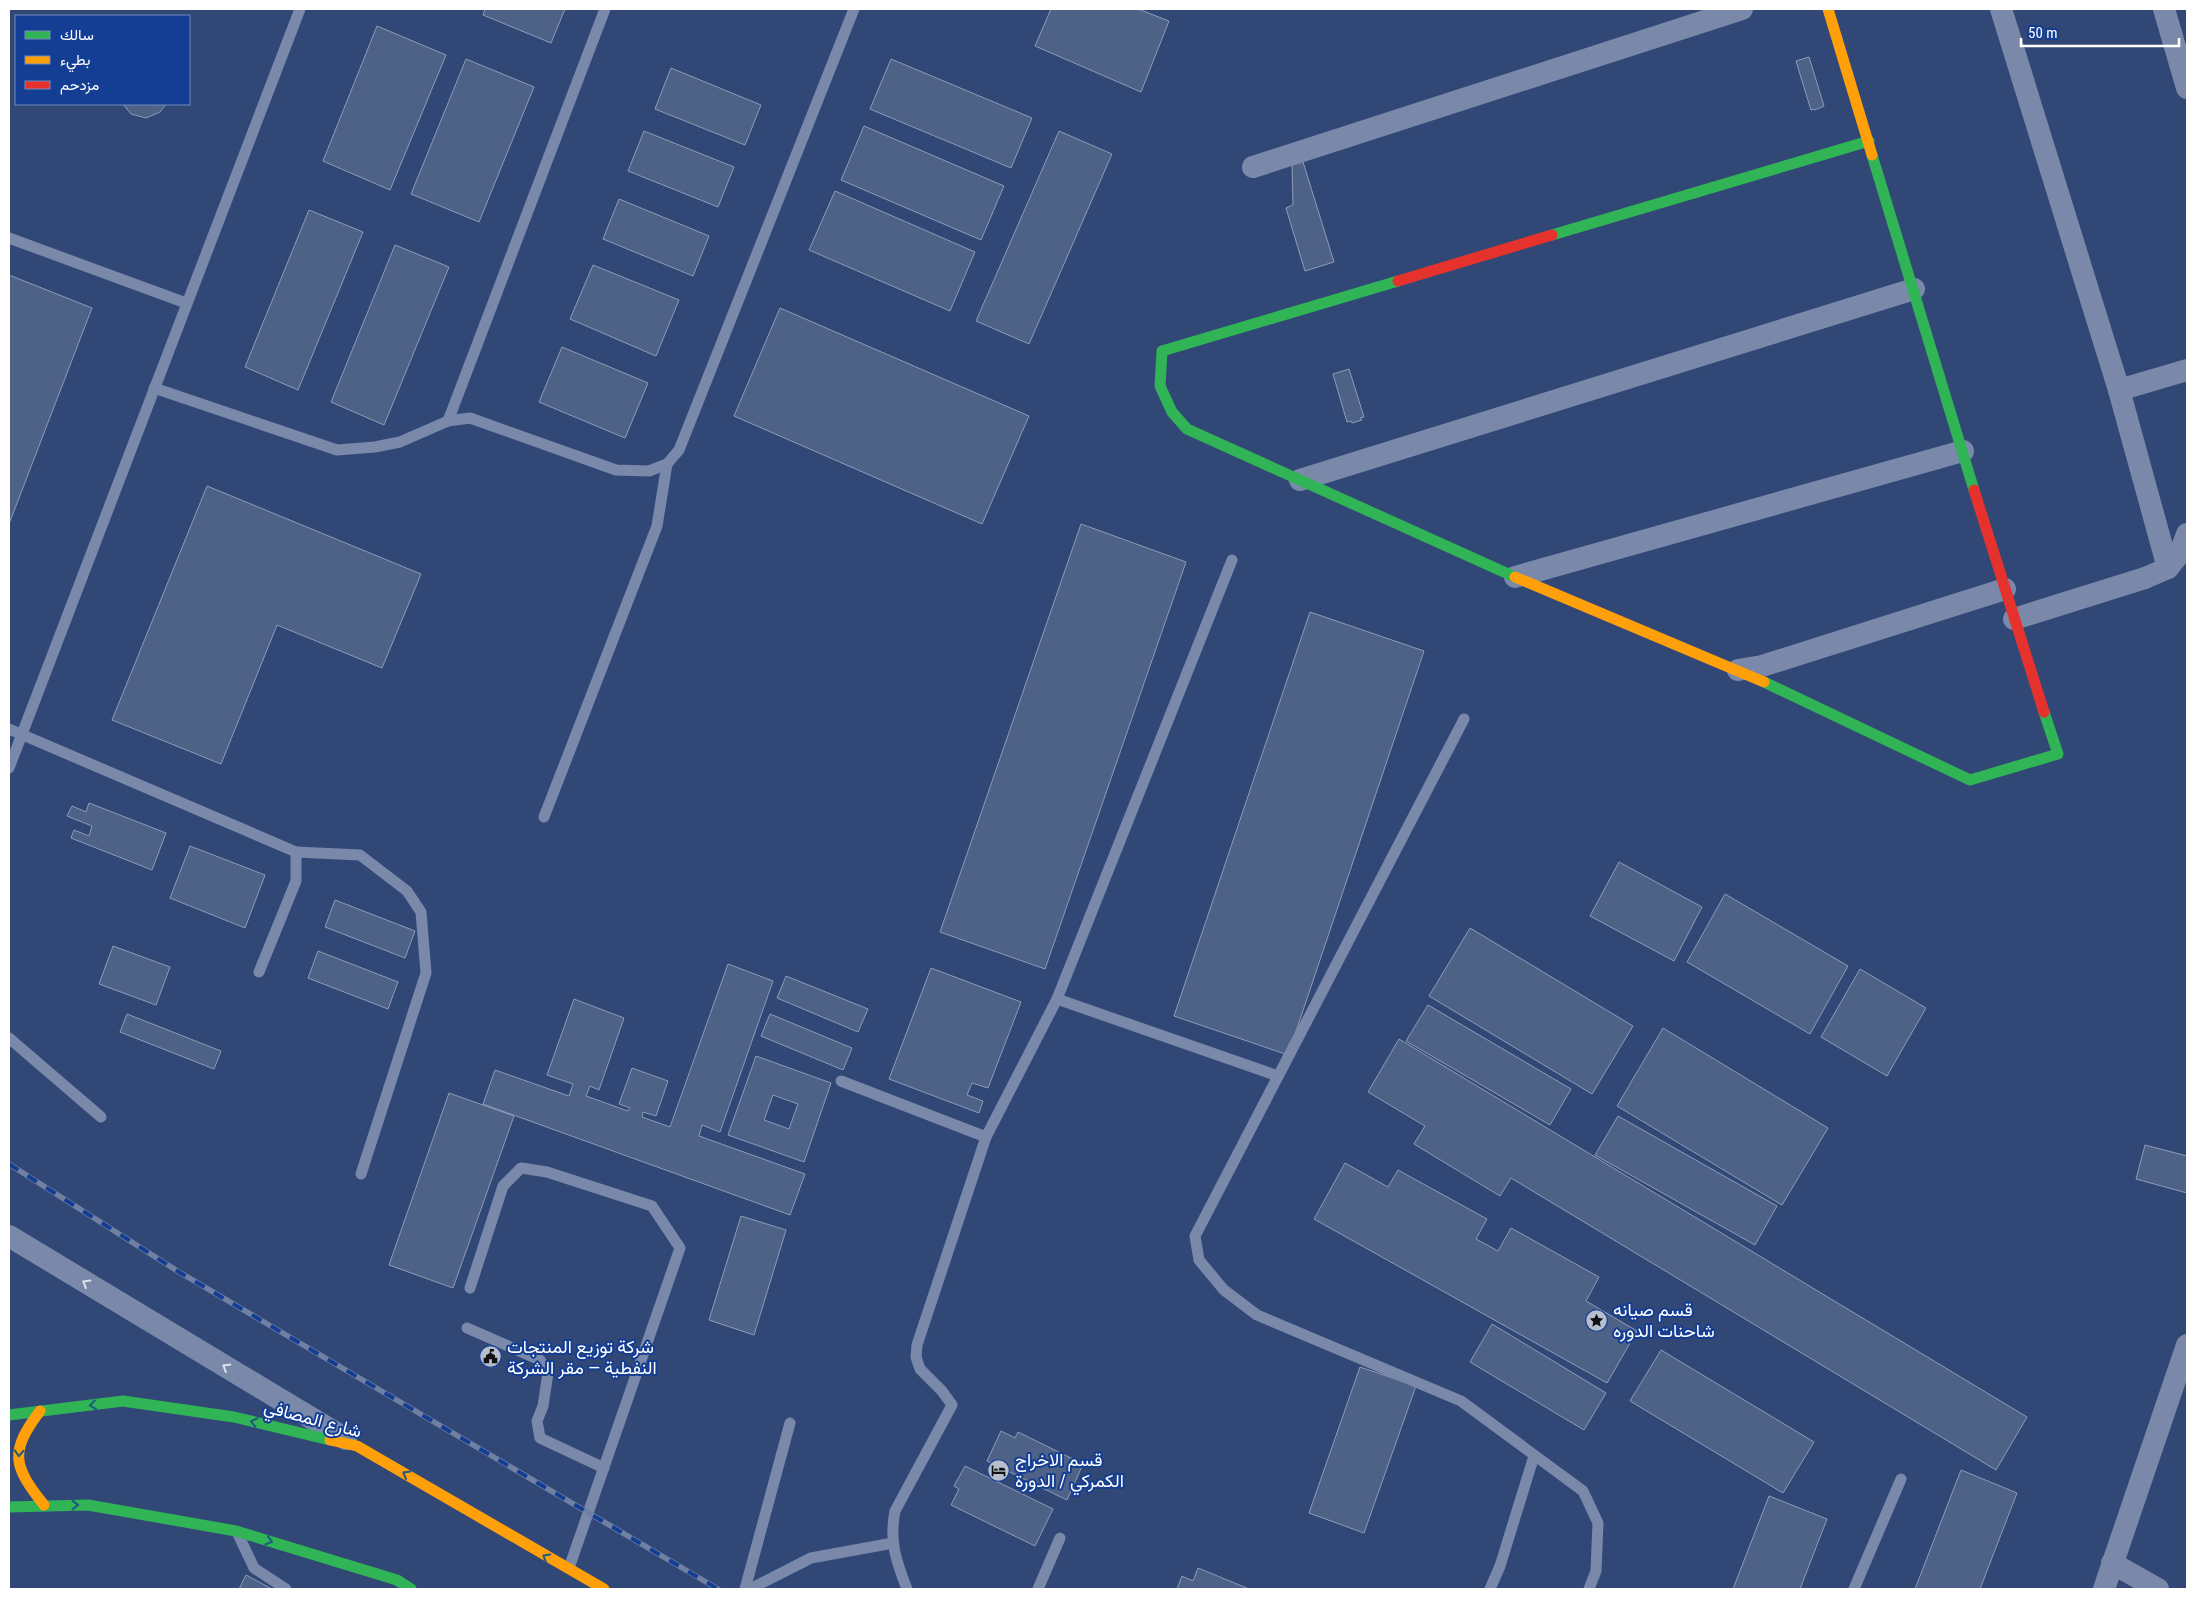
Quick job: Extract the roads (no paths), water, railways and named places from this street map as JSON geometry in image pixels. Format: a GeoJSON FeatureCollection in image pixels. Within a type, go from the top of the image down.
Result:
{"type":"FeatureCollection","features":[{"type":"Feature","properties":{"kind":"street"},"geometry":{"type":"LineString","coordinates":[[1252,167],[1742,9]]}},
{"type":"Feature","properties":{"kind":"street"},"geometry":{"type":"LineString","coordinates":[[1828,9],[1869,141],[2014,619],[2058,754],[1970,780],[1738,670],[1713,662],[1515,577],[1188,430],[1172,412],[1160,386],[1162,351],[1869,141]]}},
{"type":"Feature","properties":{"kind":"street"},"geometry":{"type":"LineString","coordinates":[[2001,9],[2119,390],[2168,568]]}},
{"type":"Feature","properties":{"kind":"street"},"geometry":{"type":"LineString","coordinates":[[2164,9],[2187,88]]}},
{"type":"Feature","properties":{"kind":"street"},"geometry":{"type":"LineString","coordinates":[[1300,480],[1914,289]]}},
{"type":"Feature","properties":{"kind":"street"},"geometry":{"type":"LineString","coordinates":[[2119,390],[2187,370]]}},
{"type":"Feature","properties":{"kind":"street"},"geometry":{"type":"LineString","coordinates":[[1515,577],[1963,451]]}},
{"type":"Feature","properties":{"kind":"street"},"geometry":{"type":"LineString","coordinates":[[2014,619],[2145,578],[2168,568],[2180,553],[2187,534]]}},
{"type":"Feature","properties":{"kind":"street"},"geometry":{"type":"LineString","coordinates":[[1738,670],[1762,666],[2005,589]]}},
{"type":"Feature","properties":{"kind":"street"},"geometry":{"type":"LineString","coordinates":[[9,1236],[357,1446]]}},
{"type":"Feature","properties":{"kind":"street"},"geometry":{"type":"LineString","coordinates":[[2104,1589],[2112,1562],[2182,1381],[2187,1345]]}},
{"type":"Feature","properties":{"kind":"street","name":"شارع المصافي"},"geometry":{"type":"LineString","coordinates":[[9,1415],[123,1401],[234,1417],[357,1446],[568,1570],[604,1589]]}},
{"type":"Feature","properties":{"kind":"street"},"geometry":{"type":"LineString","coordinates":[[40,1411],[25,1430],[19,1442],[17,1456],[19,1470],[25,1482],[44,1505]]}},
{"type":"Feature","properties":{"kind":"street"},"geometry":{"type":"LineString","coordinates":[[9,1507],[88,1505],[236,1531],[396,1580],[411,1589]]}},
{"type":"Feature","properties":{"kind":"street"},"geometry":{"type":"LineString","coordinates":[[2112,1562],[2158,1589]]}},
{"type":"Feature","properties":{"kind":"lane"},"geometry":{"type":"LineString","coordinates":[[9,768],[300,9]]}},
{"type":"Feature","properties":{"kind":"lane"},"geometry":{"type":"LineString","coordinates":[[448,421],[605,9]]}},
{"type":"Feature","properties":{"kind":"lane"},"geometry":{"type":"LineString","coordinates":[[154,388],[337,450],[374,447],[400,442],[448,421],[470,418],[616,470],[649,471],[667,464],[679,450],[854,9]]}},
{"type":"Feature","properties":{"kind":"lane"},"geometry":{"type":"LineString","coordinates":[[9,238],[186,303]]}},
{"type":"Feature","properties":{"kind":"lane"},"geometry":{"type":"LineString","coordinates":[[544,817],[658,526],[667,464]]}},
{"type":"Feature","properties":{"kind":"lane"},"geometry":{"type":"LineString","coordinates":[[907,1589],[892,1544],[892,1527],[895,1511],[952,1405],[942,1391],[920,1369],[916,1357],[917,1345],[986,1137],[1057,999],[1232,560]]}},
{"type":"Feature","properties":{"kind":"lane"},"geometry":{"type":"LineString","coordinates":[[1464,719],[1195,1236],[1199,1260],[1224,1290],[1257,1315],[1461,1401],[1583,1491],[1598,1523],[1596,1571],[1590,1589]]}},
{"type":"Feature","properties":{"kind":"lane"},"geometry":{"type":"LineString","coordinates":[[9,729],[296,852],[360,855],[407,891],[421,912],[426,974],[361,1174]]}},
{"type":"Feature","properties":{"kind":"lane"},"geometry":{"type":"LineString","coordinates":[[260,972],[296,881],[296,852]]}},
{"type":"Feature","properties":{"kind":"lane"},"geometry":{"type":"LineString","coordinates":[[1057,999],[1278,1076]]}},
{"type":"Feature","properties":{"kind":"lane"},"geometry":{"type":"LineString","coordinates":[[9,1038],[101,1117]]}},
{"type":"Feature","properties":{"kind":"lane"},"geometry":{"type":"LineString","coordinates":[[841,1081],[986,1137]]}},
{"type":"Feature","properties":{"kind":"lane"},"geometry":{"type":"LineString","coordinates":[[470,1288],[503,1186],[521,1168],[547,1172],[652,1206],[680,1248],[568,1570]]}},
{"type":"Feature","properties":{"kind":"lane"},"geometry":{"type":"LineString","coordinates":[[467,1328],[540,1360],[548,1373],[543,1406],[537,1421],[540,1438],[604,1468]]}},
{"type":"Feature","properties":{"kind":"lane"},"geometry":{"type":"LineString","coordinates":[[745,1589],[790,1423]]}},
{"type":"Feature","properties":{"kind":"lane"},"geometry":{"type":"LineString","coordinates":[[1490,1589],[1500,1566],[1534,1456]]}},
{"type":"Feature","properties":{"kind":"lane"},"geometry":{"type":"LineString","coordinates":[[1854,1589],[1901,1478]]}},
{"type":"Feature","properties":{"kind":"lane"},"geometry":{"type":"LineString","coordinates":[[236,1531],[254,1568],[286,1589]]}},
{"type":"Feature","properties":{"kind":"lane"},"geometry":{"type":"LineString","coordinates":[[1038,1589],[1060,1538]]}},
{"type":"Feature","properties":{"kind":"lane"},"geometry":{"type":"LineString","coordinates":[[750,1589],[811,1558],[892,1544]]}},
{"type":"Feature","properties":{"kind":"railway"},"geometry":{"type":"LineString","coordinates":[[9,1164],[179,1272],[718,1589]]}},
{"type":"Feature","properties":{"kind":"place","name":"قسم صيانه شاحنات الدوره"},"geometry":{"type":"Point","coordinates":[1597,1320]}},
{"type":"Feature","properties":{"kind":"place","name":"شركة توزيع المنتجات النفطية — مقر الشركة"},"geometry":{"type":"Point","coordinates":[491,1357]}},
{"type":"Feature","properties":{"kind":"place","name":"قسم الاخراج الكمركي / الدورة"},"geometry":{"type":"Point","coordinates":[999,1470]}}]}
